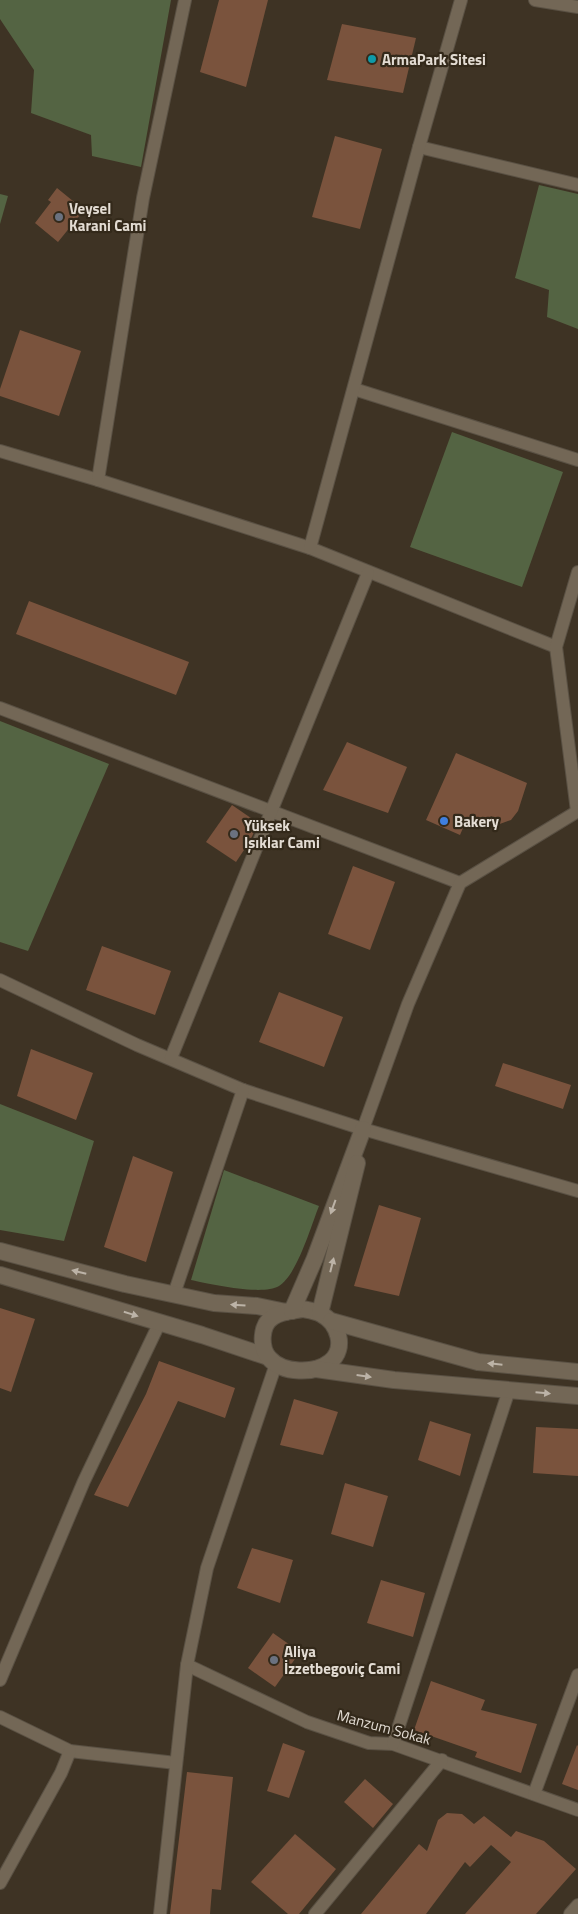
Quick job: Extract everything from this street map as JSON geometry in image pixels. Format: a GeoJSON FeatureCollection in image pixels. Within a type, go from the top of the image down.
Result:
{"type":"FeatureCollection","features":[{"type":"Feature","properties":{"kind":"street"},"geometry":{"type":"LineString","coordinates":[[98,480],[143,198],[185,0]]}},
{"type":"Feature","properties":{"kind":"street"},"geometry":{"type":"LineString","coordinates":[[310,548],[461,0]]}},
{"type":"Feature","properties":{"kind":"street"},"geometry":{"type":"LineString","coordinates":[[535,0],[578,8]]}},
{"type":"Feature","properties":{"kind":"street"},"geometry":{"type":"LineString","coordinates":[[419,147],[578,185]]}},
{"type":"Feature","properties":{"kind":"street"},"geometry":{"type":"LineString","coordinates":[[354,389],[578,460]]}},
{"type":"Feature","properties":{"kind":"street"},"geometry":{"type":"LineString","coordinates":[[0,450],[310,548],[556,647]]}},
{"type":"Feature","properties":{"kind":"street"},"geometry":{"type":"LineString","coordinates":[[171,1058],[368,572]]}},
{"type":"Feature","properties":{"kind":"street"},"geometry":{"type":"LineString","coordinates":[[289,1311],[315,1258],[408,1004],[460,883],[578,811],[556,647],[578,572]]}},
{"type":"Feature","properties":{"kind":"street"},"geometry":{"type":"LineString","coordinates":[[0,708],[460,883]]}},
{"type":"Feature","properties":{"kind":"street"},"geometry":{"type":"LineString","coordinates":[[0,980],[137,1045],[244,1090],[363,1129],[578,1191]]}},
{"type":"Feature","properties":{"kind":"street"},"geometry":{"type":"LineString","coordinates":[[174,1294],[244,1090]]}},
{"type":"Feature","properties":{"kind":"street"},"geometry":{"type":"LineString","coordinates":[[316,1369],[325,1366],[334,1358],[340,1348],[338,1336],[325,1317],[355,1178],[363,1129]]}},
{"type":"Feature","properties":{"kind":"street"},"geometry":{"type":"LineString","coordinates":[[0,1251],[125,1284],[214,1303],[257,1306],[289,1311]]}},
{"type":"Feature","properties":{"kind":"street"},"geometry":{"type":"LineString","coordinates":[[0,1275],[160,1322],[296,1370],[316,1369],[394,1380],[578,1396]]}},
{"type":"Feature","properties":{"kind":"street"},"geometry":{"type":"LineString","coordinates":[[160,1914],[186,1665],[207,1568],[272,1360],[262,1335],[265,1324],[273,1317],[289,1311],[302,1309],[478,1362],[578,1372]]}},
{"type":"Feature","properties":{"kind":"street"},"geometry":{"type":"LineString","coordinates":[[0,1680],[84,1481],[160,1322]]}},
{"type":"Feature","properties":{"kind":"street"},"geometry":{"type":"LineString","coordinates":[[393,1744],[509,1390]]}},
{"type":"Feature","properties":{"kind":"street","name":"Manzum Sokak"},"geometry":{"type":"LineString","coordinates":[[186,1665],[307,1722],[369,1743],[393,1744],[578,1810]]}},
{"type":"Feature","properties":{"kind":"street"},"geometry":{"type":"LineString","coordinates":[[534,1794],[578,1675]]}},
{"type":"Feature","properties":{"kind":"street"},"geometry":{"type":"LineString","coordinates":[[0,1717],[70,1751],[176,1763]]}},
{"type":"Feature","properties":{"kind":"street"},"geometry":{"type":"LineString","coordinates":[[0,1884],[61,1773],[70,1751]]}},
{"type":"Feature","properties":{"kind":"street"},"geometry":{"type":"LineString","coordinates":[[315,1914],[442,1760]]}},
{"type":"Feature","properties":{"kind":"street"},"geometry":{"type":"LineString","coordinates":[[570,1914],[578,1905]]}},
{"type":"Feature","properties":{"kind":"green space"},"geometry":{"type":"Polygon","coordinates":[[[0,0],[171,0],[141,167],[92,156],[91,135],[31,113],[34,70],[0,19],[0,0]]]}},
{"type":"Feature","properties":{"kind":"green space"},"geometry":{"type":"Polygon","coordinates":[[[539,185],[578,194],[578,329],[547,317],[549,290],[515,278],[539,185]]]}},
{"type":"Feature","properties":{"kind":"green space"},"geometry":{"type":"Polygon","coordinates":[[[0,194],[8,196],[0,224],[0,194]]]}},
{"type":"Feature","properties":{"kind":"green space"},"geometry":{"type":"Polygon","coordinates":[[[452,432],[563,472],[522,587],[410,547],[452,432]]]}},
{"type":"Feature","properties":{"kind":"green space"},"geometry":{"type":"Polygon","coordinates":[[[0,721],[109,764],[28,951],[0,942],[0,721]]]}},
{"type":"Feature","properties":{"kind":"green space"},"geometry":{"type":"Polygon","coordinates":[[[0,1104],[94,1141],[64,1241],[0,1230],[0,1104]]]}},
{"type":"Feature","properties":{"kind":"green space"},"geometry":{"type":"Polygon","coordinates":[[[224,1170],[319,1206],[308,1237],[292,1272],[279,1286],[271,1289],[249,1290],[191,1280],[224,1170]]]}},
{"type":"Feature","properties":{"kind":"building"},"geometry":{"type":"Polygon","coordinates":[[[219,0],[268,0],[246,87],[200,72],[219,0]]]}},
{"type":"Feature","properties":{"kind":"building","name":"ArmaPark Sitesi"},"geometry":{"type":"Polygon","coordinates":[[[342,24],[416,38],[403,93],[327,80],[342,24]]]}},
{"type":"Feature","properties":{"kind":"building"},"geometry":{"type":"Polygon","coordinates":[[[335,136],[382,149],[360,229],[312,217],[335,136]]]}},
{"type":"Feature","properties":{"kind":"building","name":"Veysel Karani Cami"},"geometry":{"type":"Polygon","coordinates":[[[57,188],[84,210],[58,242],[35,223],[51,202],[48,200],[57,188]]]}},
{"type":"Feature","properties":{"kind":"building"},"geometry":{"type":"Polygon","coordinates":[[[20,330],[81,351],[59,416],[0,396],[0,389],[20,330]]]}},
{"type":"Feature","properties":{"kind":"building"},"geometry":{"type":"Polygon","coordinates":[[[29,601],[189,662],[176,695],[16,634],[29,601]]]}},
{"type":"Feature","properties":{"kind":"building"},"geometry":{"type":"Polygon","coordinates":[[[347,742],[407,767],[388,813],[323,790],[347,742]]]}},
{"type":"Feature","properties":{"kind":"building"},"geometry":{"type":"Polygon","coordinates":[[[456,753],[527,783],[518,811],[511,820],[497,825],[484,826],[466,821],[460,835],[426,820],[456,753]]]}},
{"type":"Feature","properties":{"kind":"building","name":"Yüksek Işıklar Cami"},"geometry":{"type":"Polygon","coordinates":[[[232,805],[258,823],[250,841],[236,862],[206,842],[232,805]]]}},
{"type":"Feature","properties":{"kind":"building"},"geometry":{"type":"Polygon","coordinates":[[[353,866],[395,882],[370,950],[328,934],[353,866]]]}},
{"type":"Feature","properties":{"kind":"building"},"geometry":{"type":"Polygon","coordinates":[[[102,946],[171,971],[155,1015],[86,990],[102,946]]]}},
{"type":"Feature","properties":{"kind":"building"},"geometry":{"type":"Polygon","coordinates":[[[279,992],[343,1017],[324,1067],[259,1042],[279,992]]]}},
{"type":"Feature","properties":{"kind":"building"},"geometry":{"type":"Polygon","coordinates":[[[31,1049],[93,1073],[76,1120],[17,1096],[31,1049]]]}},
{"type":"Feature","properties":{"kind":"building"},"geometry":{"type":"Polygon","coordinates":[[[503,1063],[571,1085],[563,1109],[495,1086],[503,1063]]]}},
{"type":"Feature","properties":{"kind":"building"},"geometry":{"type":"Polygon","coordinates":[[[133,1156],[173,1172],[146,1262],[104,1247],[133,1156]]]}},
{"type":"Feature","properties":{"kind":"building"},"geometry":{"type":"Polygon","coordinates":[[[379,1205],[421,1218],[399,1296],[354,1286],[379,1205]]]}},
{"type":"Feature","properties":{"kind":"building"},"geometry":{"type":"Polygon","coordinates":[[[0,1308],[35,1319],[11,1392],[0,1388],[0,1308]]]}},
{"type":"Feature","properties":{"kind":"building"},"geometry":{"type":"Polygon","coordinates":[[[159,1361],[235,1388],[225,1418],[178,1401],[128,1507],[94,1495],[146,1394],[159,1361]]]}},
{"type":"Feature","properties":{"kind":"building"},"geometry":{"type":"Polygon","coordinates":[[[294,1399],[338,1412],[323,1455],[280,1445],[294,1399]]]}},
{"type":"Feature","properties":{"kind":"building"},"geometry":{"type":"Polygon","coordinates":[[[430,1421],[471,1434],[460,1476],[418,1460],[430,1421]]]}},
{"type":"Feature","properties":{"kind":"building"},"geometry":{"type":"Polygon","coordinates":[[[536,1427],[578,1429],[578,1476],[533,1473],[536,1427]]]}},
{"type":"Feature","properties":{"kind":"building"},"geometry":{"type":"Polygon","coordinates":[[[345,1483],[388,1496],[373,1547],[331,1534],[345,1483]]]}},
{"type":"Feature","properties":{"kind":"building"},"geometry":{"type":"Polygon","coordinates":[[[252,1548],[293,1560],[280,1603],[237,1588],[252,1548]]]}},
{"type":"Feature","properties":{"kind":"building"},"geometry":{"type":"Polygon","coordinates":[[[381,1580],[425,1593],[413,1637],[367,1623],[381,1580]]]}},
{"type":"Feature","properties":{"kind":"building","name":"Aliya İzzetbegoviç Cami"},"geometry":{"type":"Polygon","coordinates":[[[273,1633],[300,1652],[275,1687],[248,1668],[273,1633]]]}},
{"type":"Feature","properties":{"kind":"building"},"geometry":{"type":"Polygon","coordinates":[[[431,1681],[485,1700],[481,1710],[537,1724],[521,1773],[475,1757],[477,1752],[414,1730],[431,1681]]]}},
{"type":"Feature","properties":{"kind":"building"},"geometry":{"type":"Polygon","coordinates":[[[283,1743],[305,1751],[289,1798],[267,1791],[283,1743]]]}},
{"type":"Feature","properties":{"kind":"building"},"geometry":{"type":"Polygon","coordinates":[[[578,1746],[578,1790],[562,1784],[578,1746]]]}},
{"type":"Feature","properties":{"kind":"building"},"geometry":{"type":"Polygon","coordinates":[[[187,1772],[233,1777],[221,1890],[212,1889],[210,1914],[170,1914],[187,1772]]]}},
{"type":"Feature","properties":{"kind":"building"},"geometry":{"type":"Polygon","coordinates":[[[365,1779],[393,1804],[373,1828],[344,1802],[365,1779]]]}},
{"type":"Feature","properties":{"kind":"building"},"geometry":{"type":"Polygon","coordinates":[[[447,1813],[462,1814],[474,1824],[484,1816],[511,1837],[516,1831],[544,1841],[576,1869],[536,1914],[465,1914],[511,1862],[491,1845],[470,1867],[465,1862],[426,1914],[361,1914],[419,1844],[427,1851],[438,1820],[447,1813]]]}},
{"type":"Feature","properties":{"kind":"building"},"geometry":{"type":"Polygon","coordinates":[[[295,1834],[336,1869],[299,1914],[288,1914],[251,1882],[295,1834]]]}},
{"type":"Feature","properties":{"kind":"place","name":"ArmaPark Sitesi"},"geometry":{"type":"Point","coordinates":[372,59]}},
{"type":"Feature","properties":{"kind":"place","name":"Veysel Karani Cami"},"geometry":{"type":"Point","coordinates":[59,217]}},
{"type":"Feature","properties":{"kind":"place","name":"Bakery"},"geometry":{"type":"Point","coordinates":[444,821]}},
{"type":"Feature","properties":{"kind":"place","name":"Yüksek Işıklar Cami"},"geometry":{"type":"Point","coordinates":[234,834]}},
{"type":"Feature","properties":{"kind":"place","name":"Aliya İzzetbegoviç Cami"},"geometry":{"type":"Point","coordinates":[274,1660]}}]}
